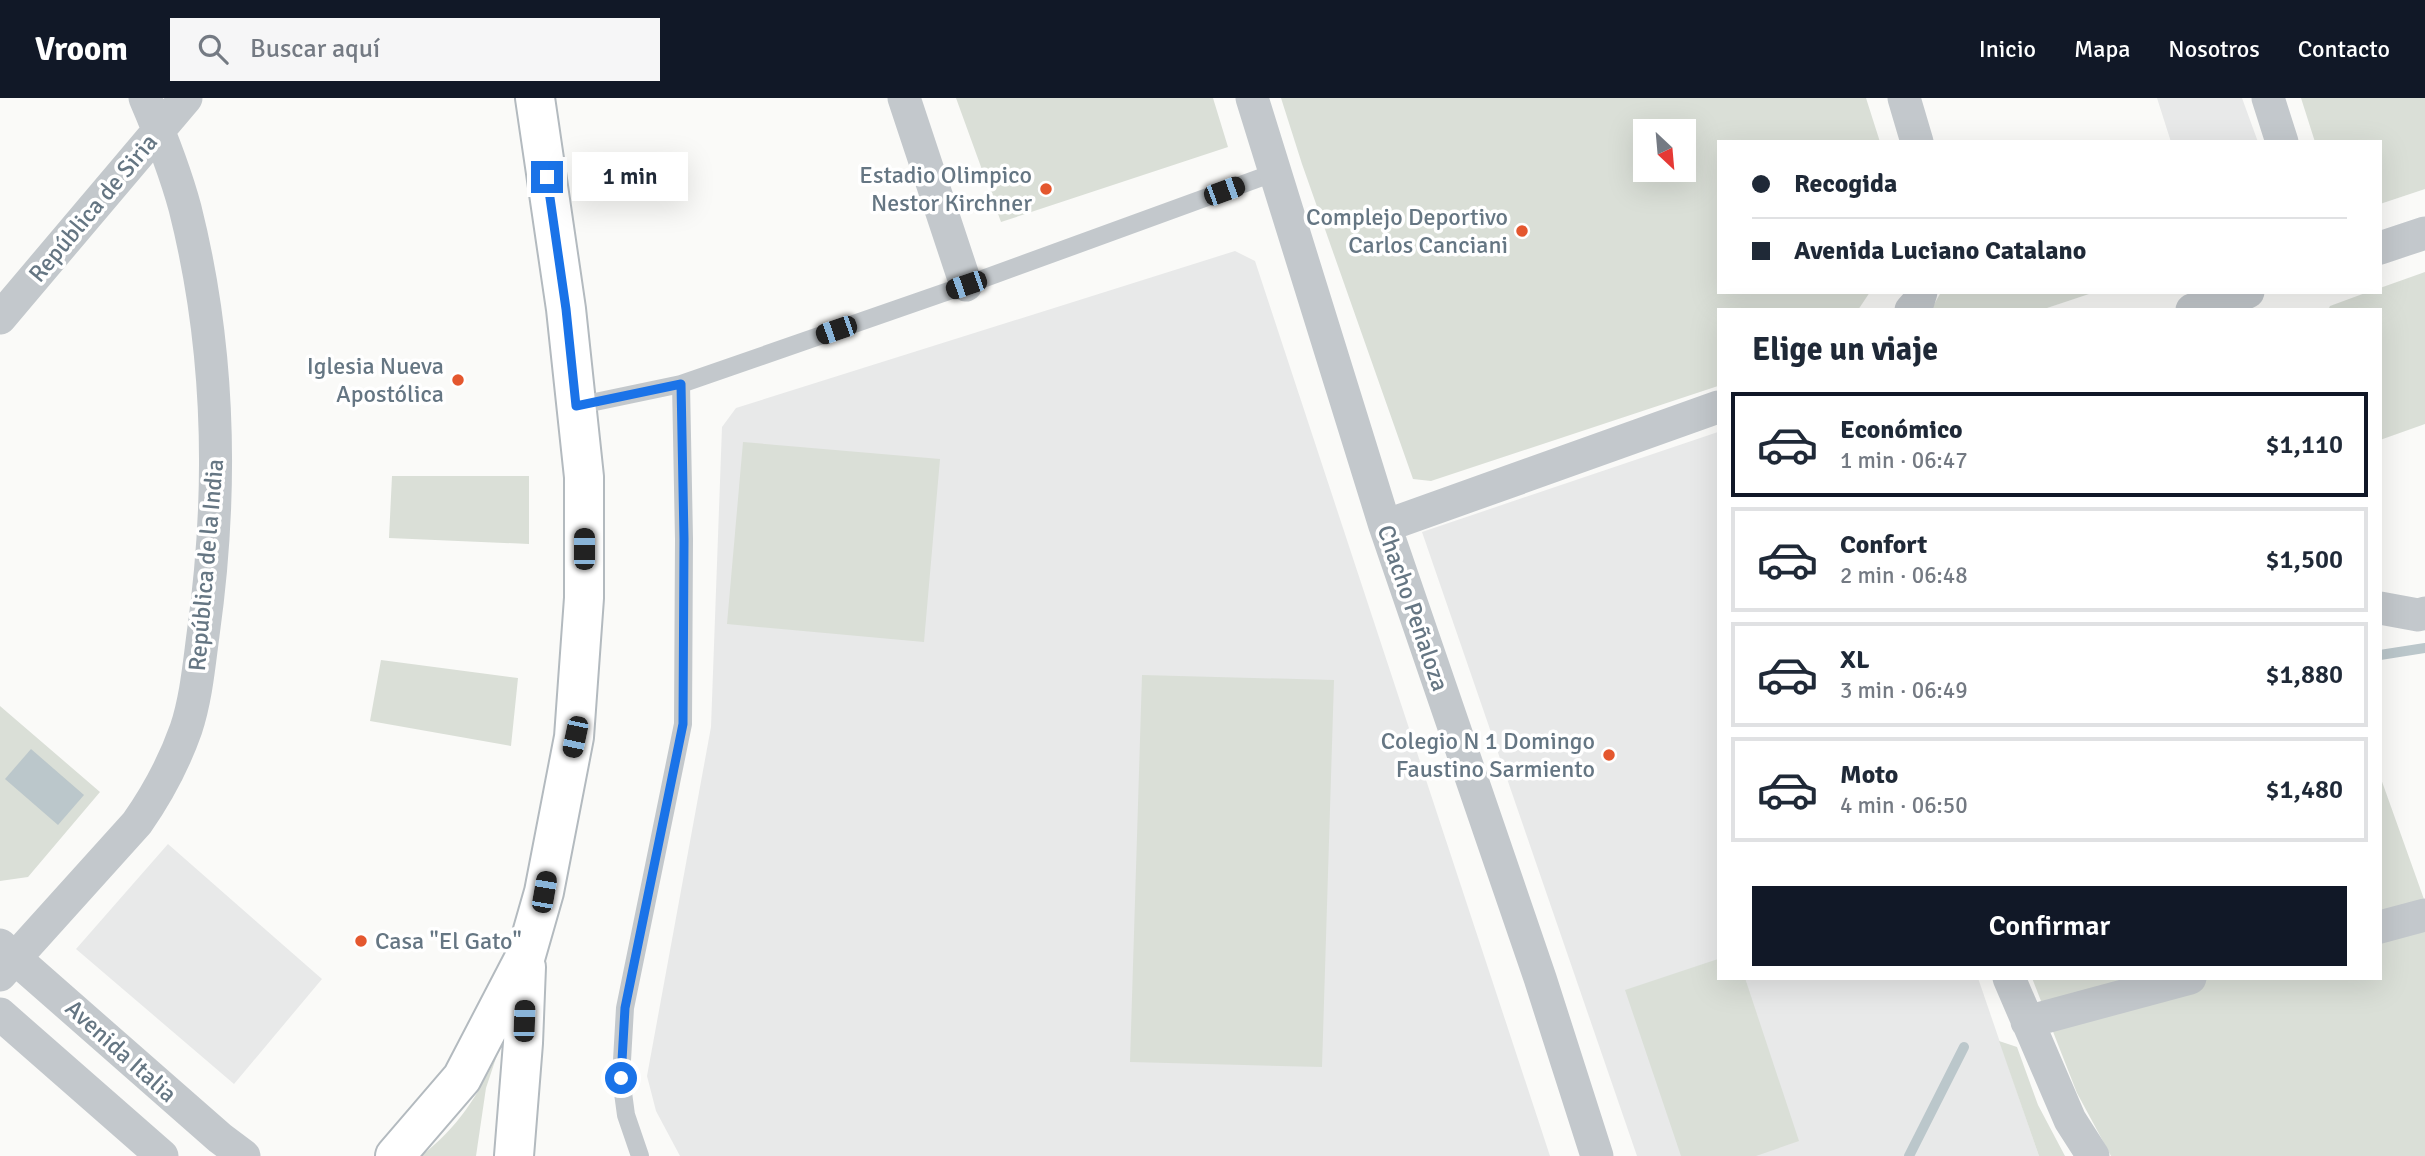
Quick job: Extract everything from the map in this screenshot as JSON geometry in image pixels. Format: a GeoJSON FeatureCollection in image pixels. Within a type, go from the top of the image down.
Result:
{"type":"FeatureCollection","features":[{"type":"Feature","properties":{"kind":"main road"},"geometry":{"type":"LineString","coordinates":[[395,1156],[462,1078],[526,955],[544,892],[575,737],[584,598],[584,477],[566,309],[535,98]]}},
{"type":"Feature","properties":{"kind":"main road"},"geometry":{"type":"LineString","coordinates":[[514,1156],[523,1043],[526,955]]}},
{"type":"Feature","properties":{"kind":"street","name":"República de la India"},"geometry":{"type":"LineString","coordinates":[[5,959],[137,822],[155,797],[187,727],[198,668],[214,538],[214,394],[202,299],[184,206],[145,98]]}},
{"type":"Feature","properties":{"kind":"street","name":"República de Siria"},"geometry":{"type":"LineString","coordinates":[[0,318],[186,98]]}},
{"type":"Feature","properties":{"kind":"street"},"geometry":{"type":"LineString","coordinates":[[904,98],[966,285]]}},
{"type":"Feature","properties":{"kind":"street","name":"Chacho Peñaloza"},"geometry":{"type":"LineString","coordinates":[[1252,98],[1385,526],[1540,978],[1597,1156]]}},
{"type":"Feature","properties":{"kind":"street"},"geometry":{"type":"LineString","coordinates":[[1904,98],[1916,140]]}},
{"type":"Feature","properties":{"kind":"street"},"geometry":{"type":"LineString","coordinates":[[2268,98],[2281,140]]}},
{"type":"Feature","properties":{"kind":"street"},"geometry":{"type":"LineString","coordinates":[[2382,247],[2425,233]]}},
{"type":"Feature","properties":{"kind":"street"},"geometry":{"type":"LineString","coordinates":[[2202,308],[2245,299]]}},
{"type":"Feature","properties":{"kind":"street"},"geometry":{"type":"LineString","coordinates":[[1385,526],[1717,407]]}},
{"type":"Feature","properties":{"kind":"street"},"geometry":{"type":"LineString","coordinates":[[2382,608],[2418,615],[2425,613]]}},
{"type":"Feature","properties":{"kind":"street"},"geometry":{"type":"LineString","coordinates":[[2382,926],[2425,915]]}},
{"type":"Feature","properties":{"kind":"street","name":"Avenida Italia"},"geometry":{"type":"LineString","coordinates":[[5,959],[244,1156]]}},
{"type":"Feature","properties":{"kind":"street"},"geometry":{"type":"LineString","coordinates":[[2010,980],[2070,1120],[2093,1156]]}},
{"type":"Feature","properties":{"kind":"street"},"geometry":{"type":"LineString","coordinates":[[2028,1022],[2183,980]]}},
{"type":"Feature","properties":{"kind":"street"},"geometry":{"type":"LineString","coordinates":[[0,1014],[162,1156]]}},
{"type":"Feature","properties":{"kind":"lane"},"geometry":{"type":"LineString","coordinates":[[576,406],[681,384],[966,285],[1276,172]]}},
{"type":"Feature","properties":{"kind":"lane"},"geometry":{"type":"LineString","coordinates":[[640,1156],[626,1115],[621,1078],[622,1055],[625,1008],[683,724],[681,384]]}},
{"type":"Feature","properties":{"kind":"shaded area","name":"Estadio Olimpico Nestor Kirchner"},"geometry":{"type":"Polygon","coordinates":[[[956,98],[1213,98],[1228,147],[1001,222],[956,98]]]}},
{"type":"Feature","properties":{"kind":"shaded area","name":"Complejo Deportivo Carlos Canciani"},"geometry":{"type":"Polygon","coordinates":[[[1281,98],[1866,98],[1879,140],[1717,140],[1717,294],[1869,294],[1859,308],[1717,308],[1717,386],[1431,481],[1413,479],[1281,98]]]}},
{"type":"Feature","properties":{"kind":"shaded area"},"geometry":{"type":"Polygon","coordinates":[[[2157,98],[2242,98],[2257,140],[2170,140],[2157,98]]]}},
{"type":"Feature","properties":{"kind":"shaded area"},"geometry":{"type":"Polygon","coordinates":[[[2301,98],[2425,98],[2425,189],[2382,203],[2382,140],[2314,140],[2301,98]]]}},
{"type":"Feature","properties":{"kind":"shaded area"},"geometry":{"type":"Polygon","coordinates":[[[1235,251],[1255,261],[1550,1156],[680,1156],[656,1111],[647,1076],[711,727],[722,427],[736,408],[1235,251]]]}},
{"type":"Feature","properties":{"kind":"shaded area"},"geometry":{"type":"Polygon","coordinates":[[[2425,272],[2425,424],[2382,439],[2382,308],[2329,308],[2363,294],[2382,294],[2382,287],[2425,272]]]}},
{"type":"Feature","properties":{"kind":"shaded area"},"geometry":{"type":"Polygon","coordinates":[[[1940,294],[2089,294],[2047,308],[1932,308],[1940,294]]]}},
{"type":"Feature","properties":{"kind":"shaded area","name":"Colegio N 1 Domingo Faustino Sarmiento"},"geometry":{"type":"Polygon","coordinates":[[[1717,432],[1717,980],[1979,980],[2039,1156],[1637,1156],[1422,532],[1717,432]]]}},
{"type":"Feature","properties":{"kind":"shaded area"},"geometry":{"type":"Polygon","coordinates":[[[743,442],[940,459],[924,642],[727,624],[743,442]]]}},
{"type":"Feature","properties":{"kind":"shaded area"},"geometry":{"type":"Polygon","coordinates":[[[392,476],[529,476],[529,544],[389,538],[392,476]]]}},
{"type":"Feature","properties":{"kind":"shaded area"},"geometry":{"type":"Polygon","coordinates":[[[381,660],[518,678],[511,746],[370,721],[381,660]]]}},
{"type":"Feature","properties":{"kind":"shaded area"},"geometry":{"type":"Polygon","coordinates":[[[1142,675],[1334,680],[1322,1067],[1130,1062],[1142,675]]]}},
{"type":"Feature","properties":{"kind":"shaded area"},"geometry":{"type":"Polygon","coordinates":[[[0,706],[100,792],[28,877],[0,881],[0,706]]]}},
{"type":"Feature","properties":{"kind":"shaded area"},"geometry":{"type":"Polygon","coordinates":[[[31,749],[84,795],[58,825],[5,779],[31,749]]]}},
{"type":"Feature","properties":{"kind":"shaded area"},"geometry":{"type":"Polygon","coordinates":[[[2382,782],[2425,902],[2425,1156],[2111,1156],[2077,1093],[2033,980],[2382,980],[2382,782]]]}},
{"type":"Feature","properties":{"kind":"shaded area"},"geometry":{"type":"Polygon","coordinates":[[[168,844],[322,979],[234,1084],[76,949],[168,844]]]}},
{"type":"Feature","properties":{"kind":"shaded area"},"geometry":{"type":"Polygon","coordinates":[[[1717,959],[1717,980],[1746,980],[1799,1141],[1756,1156],[1681,1156],[1625,990],[1717,959]]]}},
{"type":"Feature","properties":{"kind":"shaded area"},"geometry":{"type":"Polygon","coordinates":[[[1999,1041],[2017,1047],[2038,1105],[2065,1156],[2039,1156],[1999,1041]]]}},
{"type":"Feature","properties":{"kind":"shaded area"},"geometry":{"type":"Polygon","coordinates":[[[497,1055],[486,1088],[476,1156],[421,1156],[466,1110],[497,1055]]]}},
{"type":"Feature","properties":{"kind":"waterway"},"geometry":{"type":"LineString","coordinates":[[2382,655],[2425,648]]}},
{"type":"Feature","properties":{"kind":"waterway"},"geometry":{"type":"LineString","coordinates":[[1909,1156],[1964,1047]]}},
{"type":"Feature","properties":{"kind":"place","name":"Estadio Olimpico Nestor Kirchner"},"geometry":{"type":"Point","coordinates":[1046,189]}},
{"type":"Feature","properties":{"kind":"place","name":"Complejo Deportivo Carlos Canciani"},"geometry":{"type":"Point","coordinates":[1522,231]}},
{"type":"Feature","properties":{"kind":"place","name":"Iglesia Nueva Apostólica"},"geometry":{"type":"Point","coordinates":[458,380]}},
{"type":"Feature","properties":{"kind":"place","name":"Colegio N 1 Domingo Faustino Sarmiento"},"geometry":{"type":"Point","coordinates":[1609,755]}},
{"type":"Feature","properties":{"kind":"place","name":"Casa \"El Gato\""},"geometry":{"type":"Point","coordinates":[361,941]}},
{"type":"Feature","properties":{"kind":"route"},"geometry":{"type":"LineString","coordinates":[[547,177],[566,309],[576,406],[681,384],[683,724],[625,1008],[621,1078]]}}]}
